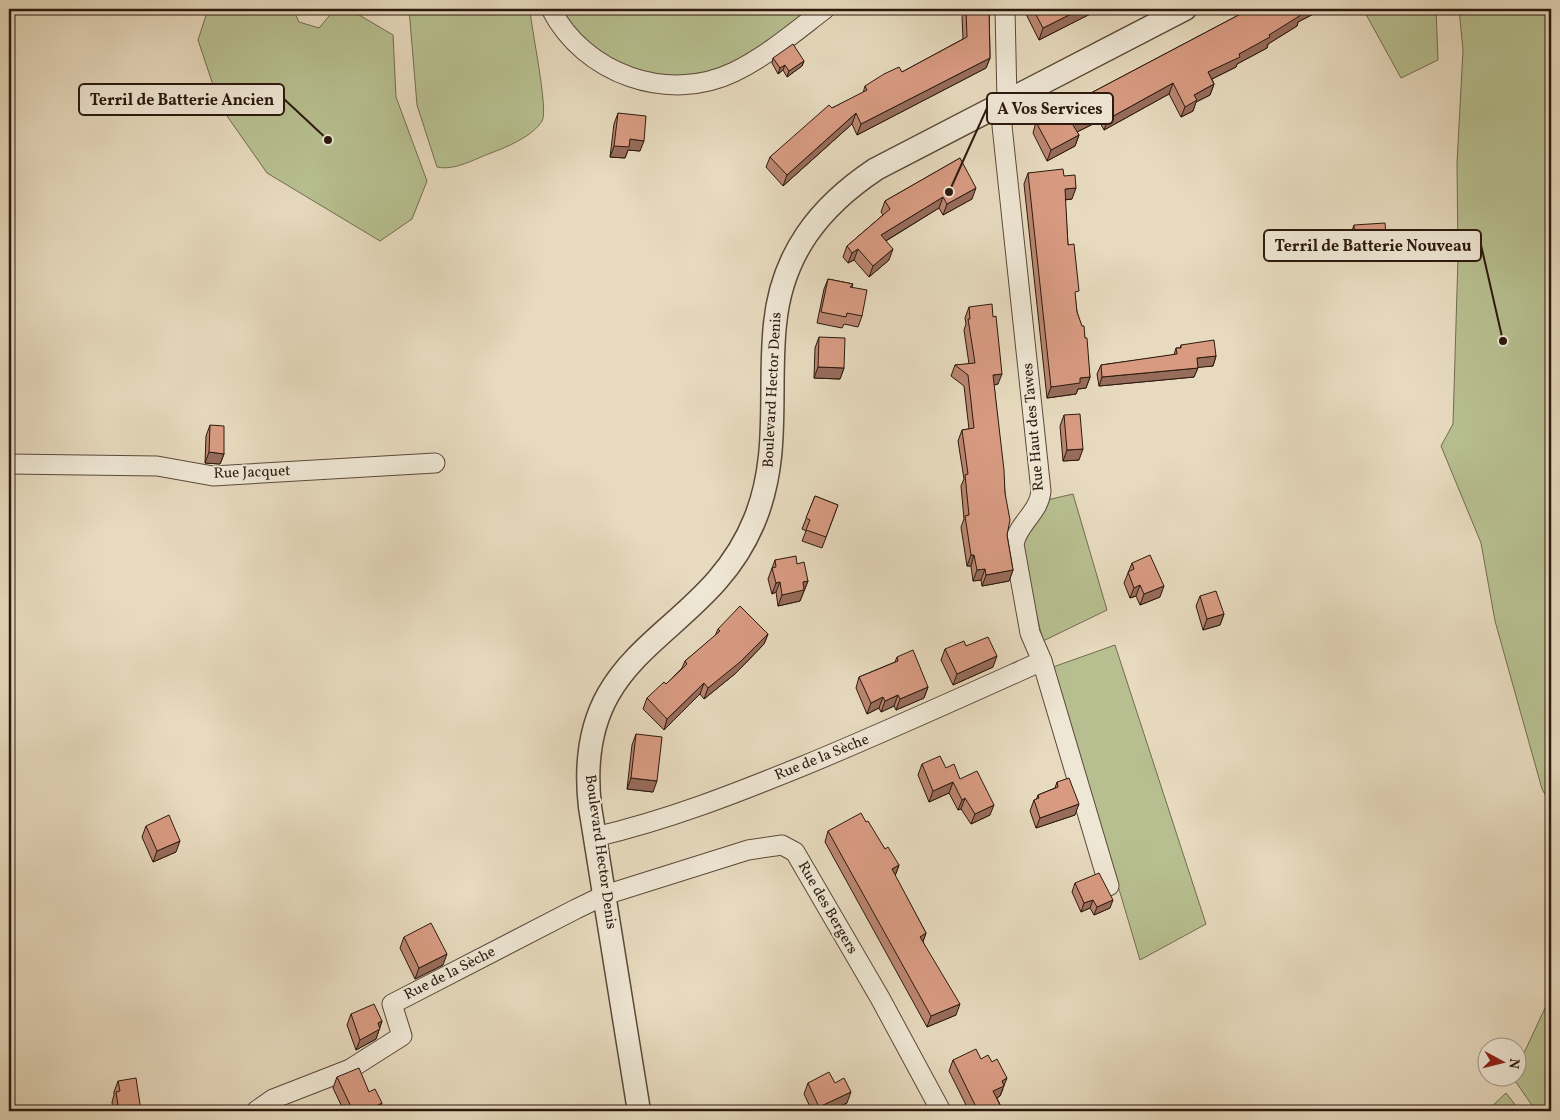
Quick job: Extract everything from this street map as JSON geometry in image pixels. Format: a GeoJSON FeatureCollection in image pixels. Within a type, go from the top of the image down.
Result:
{"type":"FeatureCollection","features":[{"type":"Feature","properties":{"kind":"street"},"geometry":{"type":"LineString","coordinates":[[550,9],[575,42],[606,66],[635,79],[672,86],[706,82],[740,69],[766,53],[825,9]]}},
{"type":"Feature","properties":{"kind":"street","name":"Rue Haut des Tawes"},"geometry":{"type":"LineString","coordinates":[[1005,9],[1007,101],[1002,126],[1041,491],[1040,501],[1016,533],[1014,544],[1030,633],[1042,662],[1109,886]]}},
{"type":"Feature","properties":{"kind":"street","name":"Boulevard Hector Denis"},"geometry":{"type":"LineString","coordinates":[[639,1111],[587,781],[593,731],[606,696],[633,659],[706,594],[723,576],[744,543],[755,519],[768,479],[771,456],[775,326],[784,278],[800,246],[821,214],[849,188],[876,169],[1185,9]]}},
{"type":"Feature","properties":{"kind":"street","name":"Rue Jacquet"},"geometry":{"type":"LineString","coordinates":[[9,464],[157,466],[214,476],[435,462]]}},
{"type":"Feature","properties":{"kind":"street","name":"Rue de la Sèche"},"geometry":{"type":"LineString","coordinates":[[595,837],[672,818],[747,789],[878,735],[1042,662]]}},
{"type":"Feature","properties":{"kind":"street","name":"Rue des Bergers"},"geometry":{"type":"LineString","coordinates":[[605,895],[748,850],[782,845],[795,852],[880,998],[941,1111]]}},
{"type":"Feature","properties":{"kind":"street","name":"Rue de la Sèche"},"geometry":{"type":"LineString","coordinates":[[256,1111],[273,1099],[350,1069],[402,1036],[392,1004],[605,895]]}},
{"type":"Feature","properties":{"kind":"green space"},"geometry":{"type":"Polygon","coordinates":[[[208,9],[293,9],[299,22],[319,28],[335,9],[349,9],[393,35],[396,97],[427,181],[412,219],[380,241],[267,173],[220,106],[198,40],[208,9]]]}},
{"type":"Feature","properties":{"kind":"green space"},"geometry":{"type":"Polygon","coordinates":[[[409,9],[530,9],[542,86],[544,114],[538,126],[512,144],[471,161],[458,166],[437,167],[417,105],[409,9]]]}},
{"type":"Feature","properties":{"kind":"green space"},"geometry":{"type":"Polygon","coordinates":[[[556,9],[818,9],[726,71],[654,79],[599,55],[556,9]]]}},
{"type":"Feature","properties":{"kind":"green space"},"geometry":{"type":"Polygon","coordinates":[[[1363,9],[1436,9],[1438,60],[1401,78],[1363,9]]]}},
{"type":"Feature","properties":{"kind":"green space"},"geometry":{"type":"Polygon","coordinates":[[[1459,9],[1551,9],[1551,805],[1542,789],[1495,621],[1481,543],[1441,446],[1453,424],[1458,257],[1457,163],[1463,50],[1459,9]]]}},
{"type":"Feature","properties":{"kind":"green space"},"geometry":{"type":"Polygon","coordinates":[[[1073,494],[1107,610],[1043,641],[1021,551],[1029,526],[1047,500],[1073,494]]]}},
{"type":"Feature","properties":{"kind":"green space"},"geometry":{"type":"Polygon","coordinates":[[[1115,645],[1206,924],[1140,960],[1053,667],[1115,645]]]}},
{"type":"Feature","properties":{"kind":"green space"},"geometry":{"type":"Polygon","coordinates":[[[1551,995],[1551,1111],[1536,1111],[1520,1088],[1528,1088],[1528,1044],[1551,995]]]}},
{"type":"Feature","properties":{"kind":"green space"},"geometry":{"type":"Polygon","coordinates":[[[1506,1093],[1520,1111],[1487,1111],[1506,1093]]]}},
{"type":"Feature","properties":{"kind":"building"},"geometry":{"type":"Polygon","coordinates":[[[966,9],[989,9],[990,58],[861,124],[856,113],[787,175],[770,157],[829,105],[832,108],[867,90],[865,86],[884,74],[899,67],[902,72],[967,37],[966,9]]]}},
{"type":"Feature","properties":{"kind":"building"},"geometry":{"type":"Polygon","coordinates":[[[1033,9],[1081,9],[1043,28],[1033,9]]]}},
{"type":"Feature","properties":{"kind":"building"},"geometry":{"type":"Polygon","coordinates":[[[1250,9],[1307,9],[1299,13],[1301,15],[1269,35],[1270,37],[1239,54],[1240,57],[1208,72],[1214,84],[1194,95],[1197,100],[1185,107],[1173,83],[1108,119],[1103,110],[1073,125],[1079,135],[1051,150],[1036,122],[1250,9]]]}},
{"type":"Feature","properties":{"kind":"building"},"geometry":{"type":"Polygon","coordinates":[[[793,44],[804,61],[789,71],[785,65],[780,68],[773,58],[793,44]]]}},
{"type":"Feature","properties":{"kind":"building"},"geometry":{"type":"Polygon","coordinates":[[[618,113],[646,116],[644,141],[630,139],[629,147],[614,146],[618,113]]]}},
{"type":"Feature","properties":{"kind":"building"},"geometry":{"type":"Polygon","coordinates":[[[960,158],[976,188],[947,204],[943,197],[881,235],[893,249],[873,266],[858,249],[852,253],[847,246],[890,209],[885,201],[960,158]]]}},
{"type":"Feature","properties":{"kind":"building"},"geometry":{"type":"Polygon","coordinates":[[[1063,169],[1064,176],[1075,175],[1076,188],[1065,189],[1068,245],[1074,244],[1079,291],[1075,292],[1077,312],[1082,326],[1084,326],[1085,338],[1087,338],[1090,377],[1080,378],[1080,383],[1051,387],[1028,173],[1063,169]]]}},
{"type":"Feature","properties":{"kind":"building"},"geometry":{"type":"Polygon","coordinates":[[[1385,223],[1387,245],[1356,247],[1354,225],[1385,223]]]}},
{"type":"Feature","properties":{"kind":"building"},"geometry":{"type":"Polygon","coordinates":[[[828,279],[853,284],[850,287],[867,290],[862,316],[847,313],[846,317],[821,312],[828,279]]]}},
{"type":"Feature","properties":{"kind":"building"},"geometry":{"type":"Polygon","coordinates":[[[992,304],[993,317],[996,316],[1002,374],[993,375],[1005,493],[1010,520],[1007,535],[1013,570],[986,575],[985,569],[977,570],[974,555],[971,555],[965,516],[969,515],[965,475],[968,474],[962,430],[974,428],[968,375],[955,365],[975,363],[968,319],[970,319],[969,307],[992,304]]]}},
{"type":"Feature","properties":{"kind":"building"},"geometry":{"type":"Polygon","coordinates":[[[819,337],[845,338],[844,368],[818,367],[819,337]]]}},
{"type":"Feature","properties":{"kind":"building"},"geometry":{"type":"Polygon","coordinates":[[[1214,340],[1216,356],[1197,358],[1198,368],[1102,377],[1101,365],[1177,354],[1176,348],[1181,348],[1181,345],[1214,340]]]}},
{"type":"Feature","properties":{"kind":"building"},"geometry":{"type":"Polygon","coordinates":[[[1080,414],[1083,449],[1067,450],[1064,415],[1080,414]]]}},
{"type":"Feature","properties":{"kind":"building"},"geometry":{"type":"Polygon","coordinates":[[[210,425],[224,426],[224,454],[209,452],[210,425]]]}},
{"type":"Feature","properties":{"kind":"building"},"geometry":{"type":"Polygon","coordinates":[[[815,496],[838,505],[826,537],[806,530],[810,520],[806,518],[815,496]]]}},
{"type":"Feature","properties":{"kind":"building"},"geometry":{"type":"Polygon","coordinates":[[[1150,555],[1164,586],[1144,594],[1140,585],[1134,588],[1128,572],[1134,569],[1132,563],[1150,555]]]}},
{"type":"Feature","properties":{"kind":"building"},"geometry":{"type":"Polygon","coordinates":[[[796,556],[797,564],[804,562],[808,581],[803,582],[804,590],[782,595],[780,582],[776,583],[772,568],[776,567],[775,560],[796,556]]]}},
{"type":"Feature","properties":{"kind":"building"},"geometry":{"type":"Polygon","coordinates":[[[1216,591],[1224,614],[1207,619],[1200,596],[1216,591]]]}},
{"type":"Feature","properties":{"kind":"building"},"geometry":{"type":"Polygon","coordinates":[[[740,606],[768,634],[740,662],[708,688],[704,683],[667,719],[647,698],[664,682],[666,684],[687,664],[685,661],[720,631],[718,629],[740,606]]]}},
{"type":"Feature","properties":{"kind":"building"},"geometry":{"type":"Polygon","coordinates":[[[988,637],[997,656],[957,674],[945,649],[964,641],[966,646],[988,637]]]}},
{"type":"Feature","properties":{"kind":"building"},"geometry":{"type":"Polygon","coordinates":[[[913,650],[928,687],[900,699],[898,695],[885,701],[883,697],[871,703],[859,677],[898,661],[897,657],[913,650]]]}},
{"type":"Feature","properties":{"kind":"building"},"geometry":{"type":"Polygon","coordinates":[[[636,734],[662,737],[657,781],[631,778],[636,734]]]}},
{"type":"Feature","properties":{"kind":"building"},"geometry":{"type":"Polygon","coordinates":[[[940,756],[946,768],[954,764],[960,779],[977,771],[994,805],[975,814],[965,798],[962,800],[953,782],[933,791],[922,764],[940,756]]]}},
{"type":"Feature","properties":{"kind":"building"},"geometry":{"type":"Polygon","coordinates":[[[1069,778],[1079,804],[1040,818],[1034,800],[1039,798],[1038,795],[1058,787],[1057,782],[1069,778]]]}},
{"type":"Feature","properties":{"kind":"building"},"geometry":{"type":"Polygon","coordinates":[[[861,813],[885,849],[888,847],[899,865],[892,869],[926,933],[920,937],[960,1004],[931,1016],[828,831],[861,813]]]}},
{"type":"Feature","properties":{"kind":"building"},"geometry":{"type":"Polygon","coordinates":[[[169,815],[180,841],[157,851],[146,826],[169,815]]]}},
{"type":"Feature","properties":{"kind":"building"},"geometry":{"type":"Polygon","coordinates":[[[1099,873],[1113,900],[1097,907],[1093,900],[1084,903],[1075,883],[1099,873]]]}},
{"type":"Feature","properties":{"kind":"building"},"geometry":{"type":"Polygon","coordinates":[[[431,923],[447,954],[419,968],[404,937],[431,923]]]}},
{"type":"Feature","properties":{"kind":"building"},"geometry":{"type":"Polygon","coordinates":[[[374,1004],[382,1021],[378,1023],[380,1029],[360,1040],[351,1014],[374,1004]]]}},
{"type":"Feature","properties":{"kind":"building"},"geometry":{"type":"Polygon","coordinates":[[[976,1049],[981,1059],[988,1055],[992,1062],[997,1059],[1007,1078],[1002,1081],[1004,1086],[993,1091],[1003,1111],[978,1111],[953,1060],[976,1049]]]}},
{"type":"Feature","properties":{"kind":"building"},"geometry":{"type":"Polygon","coordinates":[[[359,1068],[369,1092],[375,1089],[382,1103],[367,1111],[353,1111],[337,1077],[359,1068]]]}},
{"type":"Feature","properties":{"kind":"building"},"geometry":{"type":"Polygon","coordinates":[[[829,1072],[835,1083],[844,1078],[851,1092],[819,1107],[808,1083],[829,1072]]]}},
{"type":"Feature","properties":{"kind":"building"},"geometry":{"type":"Polygon","coordinates":[[[136,1078],[141,1111],[119,1111],[116,1092],[120,1091],[118,1081],[136,1078]]]}},
{"type":"Feature","properties":{"kind":"building"},"geometry":{"type":"Polygon","coordinates":[[[184,1107],[186,1111],[171,1111],[184,1107]]]}},
{"type":"Feature","properties":{"kind":"place","name":"Terril de Batterie Ancien"},"geometry":{"type":"Point","coordinates":[328,140]}},
{"type":"Feature","properties":{"kind":"place","name":"A Vos Services"},"geometry":{"type":"Point","coordinates":[949,192]}},
{"type":"Feature","properties":{"kind":"place","name":"Terril de Batterie Nouveau"},"geometry":{"type":"Point","coordinates":[1503,341]}}]}
